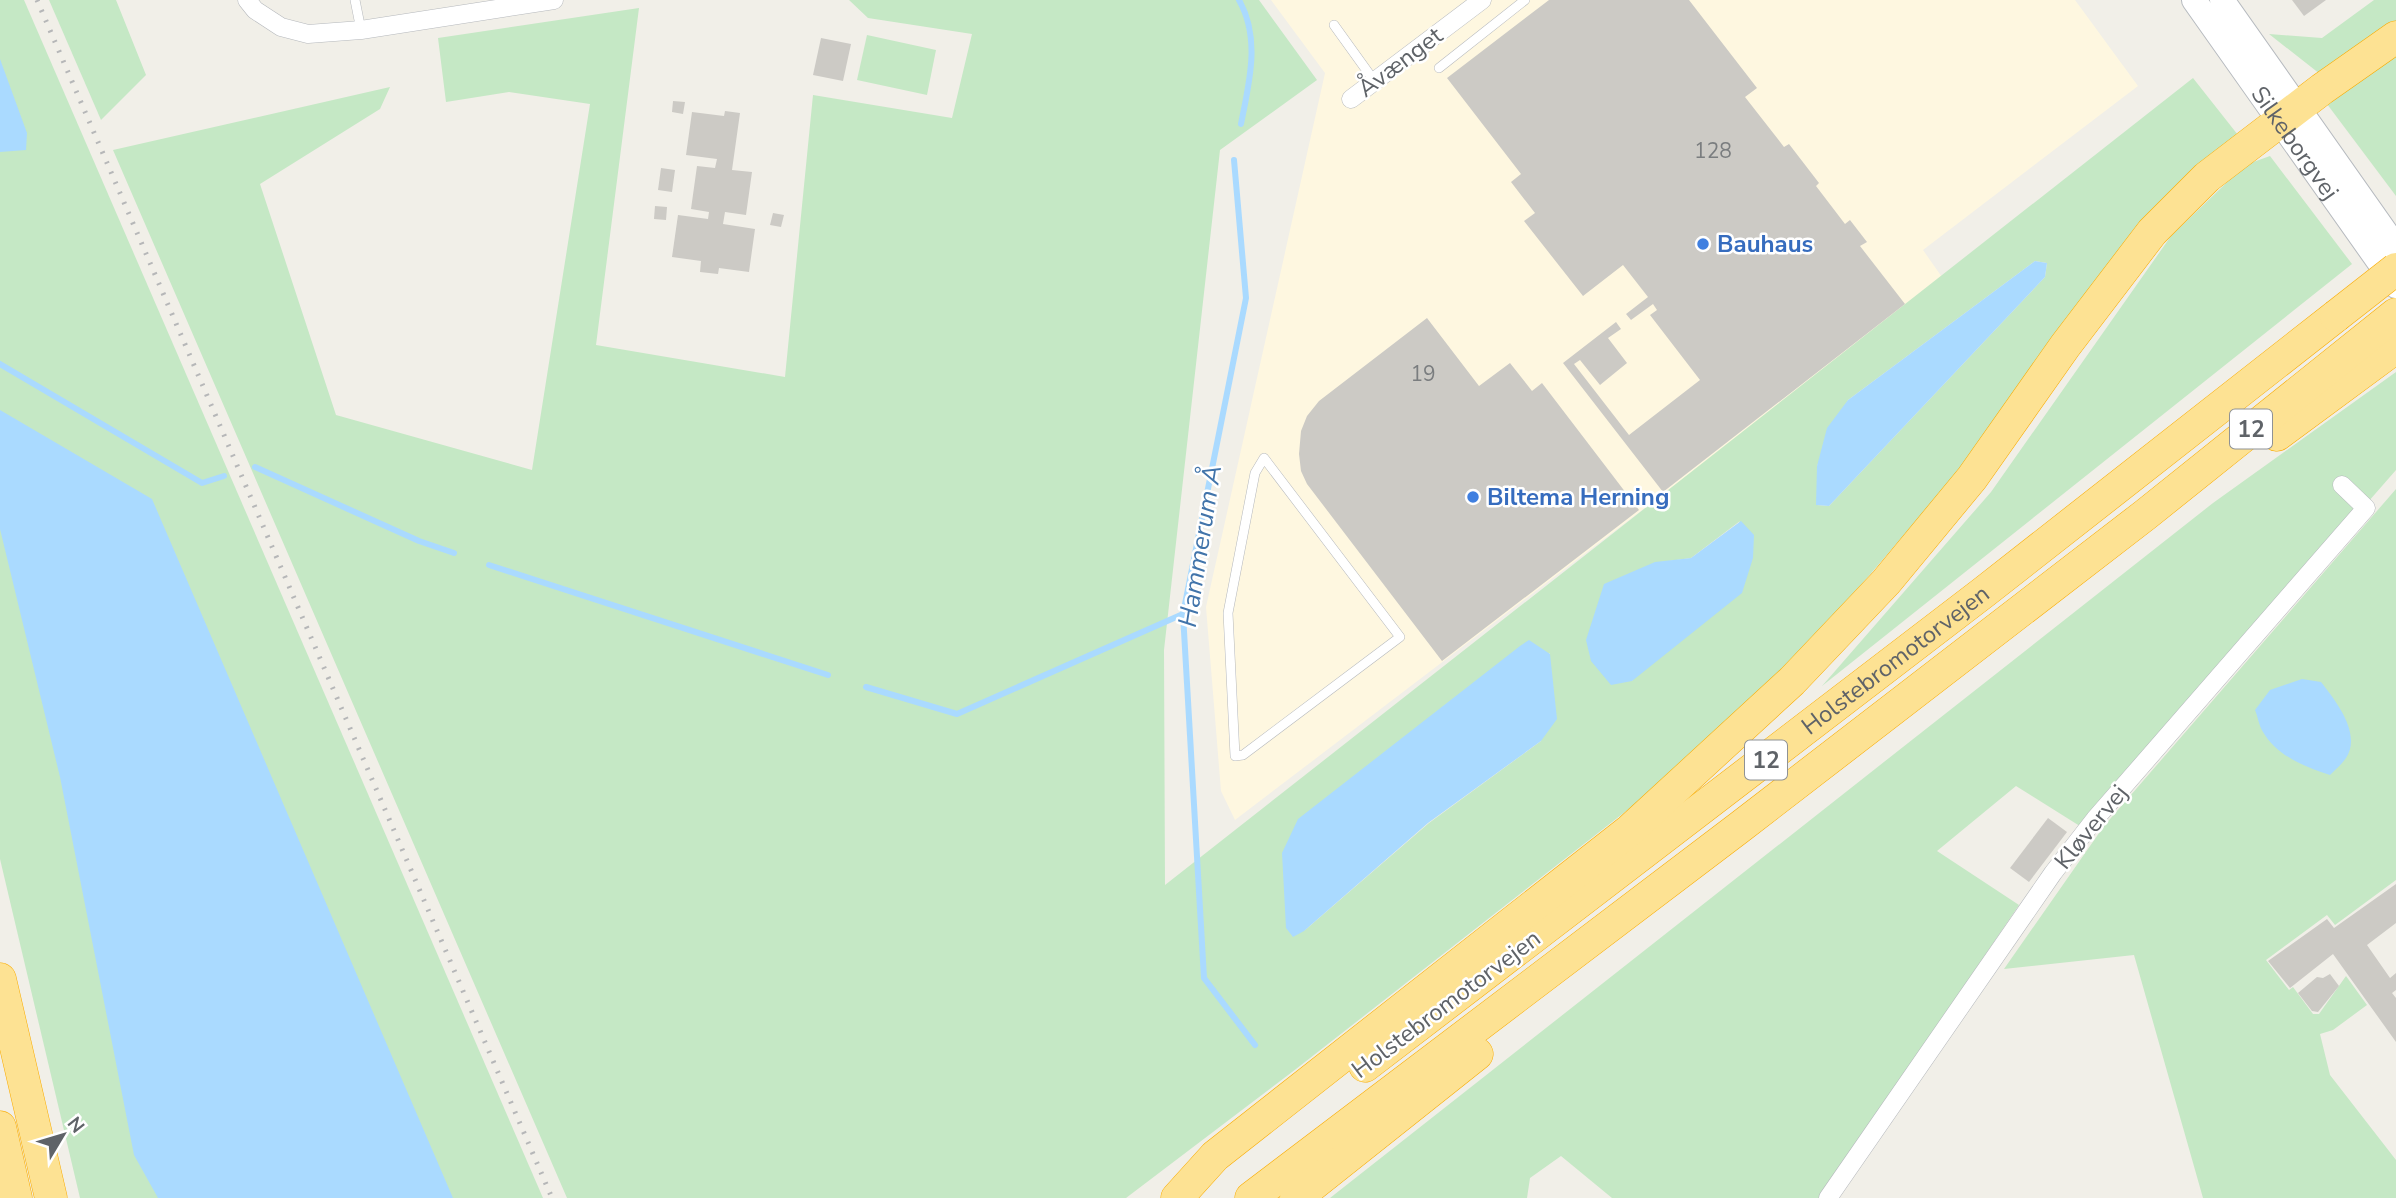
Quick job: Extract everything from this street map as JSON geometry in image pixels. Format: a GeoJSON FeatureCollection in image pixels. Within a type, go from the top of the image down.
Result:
{"type":"FeatureCollection","features":[{"type":"Feature","properties":{"kind":"highway"},"geometry":{"type":"LineString","coordinates":[[1177,1198],[1215,1156],[1630,830],[1792,681],[1886,582],[1972,478],[2065,346],[2151,232],[2207,177],[2396,37]]}},
{"type":"Feature","properties":{"kind":"highway","name":"Holstebromotorvejen"},"geometry":{"type":"LineString","coordinates":[[1191,1198],[1720,796],[2396,269]]}},
{"type":"Feature","properties":{"kind":"highway"},"geometry":{"type":"LineString","coordinates":[[2376,352],[2396,314]]}},
{"type":"Feature","properties":{"kind":"highway","name":"Holstebromotorvejen"},"geometry":{"type":"LineString","coordinates":[[1251,1198],[1740,827],[2144,515],[2251,455],[2376,352]]}},
{"type":"Feature","properties":{"kind":"highway"},"geometry":{"type":"LineString","coordinates":[[1296,1198],[1661,906],[1740,827]]}},
{"type":"Feature","properties":{"kind":"highway"},"geometry":{"type":"LineString","coordinates":[[0,979],[50,1196]]}},
{"type":"Feature","properties":{"kind":"highway"},"geometry":{"type":"LineString","coordinates":[[0,1127],[16,1198]]}},
{"type":"Feature","properties":{"kind":"main road","name":"Silkeborgvej"},"geometry":{"type":"LineString","coordinates":[[2194,0],[2396,247]]}},
{"type":"Feature","properties":{"kind":"main road","name":"Silkeborgvej"},"geometry":{"type":"LineString","coordinates":[[2222,0],[2396,286]]}},
{"type":"Feature","properties":{"kind":"street"},"geometry":{"type":"LineString","coordinates":[[247,0],[256,10],[281,26],[308,34],[361,30],[495,5],[554,0]]}},
{"type":"Feature","properties":{"kind":"street","name":"Åvænget"},"geometry":{"type":"LineString","coordinates":[[1351,99],[1482,0]]}},
{"type":"Feature","properties":{"kind":"street","name":"Kløvervej"},"geometry":{"type":"LineString","coordinates":[[1828,1198],[2053,873],[2095,820],[2366,508],[2342,485]]}},
{"type":"Feature","properties":{"kind":"lane"},"geometry":{"type":"LineString","coordinates":[[355,0],[361,30]]}},
{"type":"Feature","properties":{"kind":"lane"},"geometry":{"type":"LineString","coordinates":[[1439,68],[1525,0]]}},
{"type":"Feature","properties":{"kind":"lane"},"geometry":{"type":"LineString","coordinates":[[1334,25],[1375,82]]}},
{"type":"Feature","properties":{"kind":"lane"},"geometry":{"type":"LineString","coordinates":[[1264,458],[1400,637],[1243,755],[1235,756],[1228,613],[1255,473],[1264,458]]}},
{"type":"Feature","properties":{"kind":"shaded area"},"geometry":{"type":"Polygon","coordinates":[[[1271,0],[2075,0],[2138,86],[1923,250],[1944,280],[1235,820],[1221,791],[1206,607],[1325,73],[1271,0]]]}},
{"type":"Feature","properties":{"kind":"green space"},"geometry":{"type":"Polygon","coordinates":[[[0,0],[24,0],[543,1198],[80,1198],[0,859],[0,0]]]}},
{"type":"Feature","properties":{"kind":"green space"},"geometry":{"type":"Polygon","coordinates":[[[49,0],[116,0],[146,75],[101,120],[49,0]]]}},
{"type":"Feature","properties":{"kind":"green space"},"geometry":{"type":"Polygon","coordinates":[[[849,0],[1259,0],[1317,80],[1220,150],[1164,650],[1165,885],[2193,78],[2238,135],[2133,230],[1955,475],[1778,676],[1639,801],[1126,1198],[567,1198],[113,150],[390,87],[380,109],[260,184],[336,415],[532,470],[590,104],[509,92],[446,102],[438,38],[639,8],[596,345],[785,377],[813,95],[952,118],[972,34],[868,18],[849,0]],[[2035,261],[1848,400],[1817,466],[1817,505],[1829,506],[2045,277],[2047,263],[2035,261]],[[1740,521],[1691,558],[1655,563],[1632,681],[1740,521]],[[1550,653],[1304,931],[1429,823],[1541,741],[1550,653]]]}},
{"type":"Feature","properties":{"kind":"green space"},"geometry":{"type":"Polygon","coordinates":[[[2374,0],[2396,0],[2396,22],[2320,74],[2269,34],[2322,38],[2374,0]]]}},
{"type":"Feature","properties":{"kind":"green space"},"geometry":{"type":"Polygon","coordinates":[[[867,35],[936,50],[927,95],[857,80],[867,35]]]}},
{"type":"Feature","properties":{"kind":"green space"},"geometry":{"type":"Polygon","coordinates":[[[2396,53],[2396,196],[2327,104],[2396,53]]]}},
{"type":"Feature","properties":{"kind":"green space"},"geometry":{"type":"Polygon","coordinates":[[[2270,156],[2352,264],[1822,686],[1991,492],[2171,236],[2245,165],[2270,156]]]}},
{"type":"Feature","properties":{"kind":"green space"},"geometry":{"type":"Polygon","coordinates":[[[2396,372],[2396,470],[2083,828],[2016,786],[1937,851],[2019,905],[1820,1198],[1612,1198],[1561,1156],[1530,1178],[1527,1198],[1330,1198],[2213,503],[2396,372]]]}},
{"type":"Feature","properties":{"kind":"green space"},"geometry":{"type":"Polygon","coordinates":[[[2396,489],[2396,880],[2335,925],[2327,915],[2266,960],[2289,990],[2293,987],[2313,1014],[2319,1014],[2346,976],[2367,1005],[2333,1030],[2320,1034],[2330,1075],[2396,1160],[2396,1198],[2203,1198],[2134,955],[2004,969],[2104,826],[2396,489]]]}},
{"type":"Feature","properties":{"kind":"water"},"geometry":{"type":"Polygon","coordinates":[[[0,59],[27,133],[26,150],[0,152],[0,59]]]}},
{"type":"Feature","properties":{"kind":"water"},"geometry":{"type":"Polygon","coordinates":[[[2035,261],[2047,263],[2045,277],[1829,506],[1816,505],[1817,466],[1827,428],[1848,400],[2035,261]]]}},
{"type":"Feature","properties":{"kind":"water"},"geometry":{"type":"Polygon","coordinates":[[[0,410],[152,499],[453,1198],[158,1198],[134,1155],[60,777],[0,529],[0,410]]]}},
{"type":"Feature","properties":{"kind":"water"},"geometry":{"type":"Polygon","coordinates":[[[1741,521],[1754,535],[1753,558],[1742,593],[1632,681],[1611,685],[1591,661],[1586,640],[1604,584],[1655,562],[1691,558],[1741,521]]]}},
{"type":"Feature","properties":{"kind":"water"},"geometry":{"type":"Polygon","coordinates":[[[1529,640],[1550,654],[1557,719],[1541,741],[1428,823],[1304,931],[1293,937],[1286,928],[1282,853],[1298,819],[1529,640]]]}},
{"type":"Feature","properties":{"kind":"water"},"geometry":{"type":"Polygon","coordinates":[[[2302,679],[2321,682],[2340,708],[2349,728],[2350,749],[2330,775],[2302,764],[2276,748],[2262,730],[2255,710],[2270,690],[2302,679]]]}},
{"type":"Feature","properties":{"kind":"building","name":"Bauhaus"},"geometry":{"type":"Polygon","coordinates":[[[1549,0],[1689,0],[1757,88],[1745,97],[1784,147],[1789,144],[1819,183],[1816,186],[1845,224],[1850,220],[1867,242],[1860,246],[1905,304],[1663,492],[1563,363],[1616,322],[1621,329],[1608,338],[1627,363],[1600,385],[1580,360],[1574,364],[1629,435],[1700,380],[1650,315],[1657,310],[1653,304],[1631,320],[1626,314],[1648,297],[1623,265],[1583,296],[1524,221],[1535,213],[1511,182],[1521,174],[1447,78],[1549,0]]]}},
{"type":"Feature","properties":{"kind":"building"},"geometry":{"type":"Polygon","coordinates":[[[2292,0],[2326,0],[2304,16],[2292,0]]]}},
{"type":"Feature","properties":{"kind":"building"},"geometry":{"type":"Polygon","coordinates":[[[821,38],[851,44],[843,81],[813,75],[821,38]]]}},
{"type":"Feature","properties":{"kind":"building"},"geometry":{"type":"Polygon","coordinates":[[[673,101],[685,102],[683,114],[672,112],[673,101]]]}},
{"type":"Feature","properties":{"kind":"building"},"geometry":{"type":"Polygon","coordinates":[[[725,111],[740,113],[732,170],[752,172],[746,215],[725,212],[723,224],[755,229],[749,272],[719,268],[718,274],[700,272],[701,261],[672,257],[678,215],[708,219],[709,212],[691,209],[697,166],[715,168],[717,159],[686,155],[692,112],[724,116],[725,111]]]}},
{"type":"Feature","properties":{"kind":"building"},"geometry":{"type":"Polygon","coordinates":[[[661,168],[675,170],[672,192],[658,190],[661,168]]]}},
{"type":"Feature","properties":{"kind":"building"},"geometry":{"type":"Polygon","coordinates":[[[655,206],[667,207],[666,220],[654,219],[655,206]]]}},
{"type":"Feature","properties":{"kind":"building"},"geometry":{"type":"Polygon","coordinates":[[[773,213],[784,215],[781,227],[770,225],[773,213]]]}},
{"type":"Feature","properties":{"kind":"building","name":"Biltema Herning"},"geometry":{"type":"Polygon","coordinates":[[[1427,318],[1479,386],[1510,363],[1532,391],[1542,383],[1639,510],[1442,661],[1307,484],[1301,471],[1299,454],[1301,431],[1307,416],[1319,401],[1427,318]]]}},
{"type":"Feature","properties":{"kind":"building"},"geometry":{"type":"Polygon","coordinates":[[[2048,818],[2067,832],[2029,882],[2010,868],[2048,818]]]}},
{"type":"Feature","properties":{"kind":"building"},"geometry":{"type":"Polygon","coordinates":[[[2396,884],[2396,923],[2367,945],[2390,978],[2396,973],[2396,990],[2392,993],[2396,998],[2396,1042],[2333,954],[2290,988],[2268,961],[2327,919],[2334,928],[2396,884]]]}},
{"type":"Feature","properties":{"kind":"building"},"geometry":{"type":"Polygon","coordinates":[[[2330,974],[2339,986],[2318,1012],[2312,1011],[2298,993],[2317,977],[2323,978],[2330,974]]]}},
{"type":"Feature","properties":{"kind":"waterway","name":"Hammerum Å"},"geometry":{"type":"LineString","coordinates":[[1239,0],[1250,30],[1251,46],[1250,77],[1241,124]]}},
{"type":"Feature","properties":{"kind":"waterway","name":"Hammerum Å"},"geometry":{"type":"LineString","coordinates":[[1234,160],[1246,298],[1183,614],[1204,978],[1255,1045]]}},
{"type":"Feature","properties":{"kind":"waterway"},"geometry":{"type":"LineString","coordinates":[[0,364],[202,483],[224,476]]}},
{"type":"Feature","properties":{"kind":"waterway"},"geometry":{"type":"LineString","coordinates":[[255,467],[419,541],[454,553]]}},
{"type":"Feature","properties":{"kind":"waterway"},"geometry":{"type":"LineString","coordinates":[[489,565],[828,675]]}},
{"type":"Feature","properties":{"kind":"waterway"},"geometry":{"type":"LineString","coordinates":[[866,687],[957,714],[1183,614]]}},
{"type":"Feature","properties":{"kind":"railway"},"geometry":{"type":"LineString","coordinates":[[37,0],[552,1198]]}},
{"type":"Feature","properties":{"kind":"place","name":"Bauhaus"},"geometry":{"type":"Point","coordinates":[1703,244]}},
{"type":"Feature","properties":{"kind":"place","name":"Biltema Herning"},"geometry":{"type":"Point","coordinates":[1473,497]}}]}
